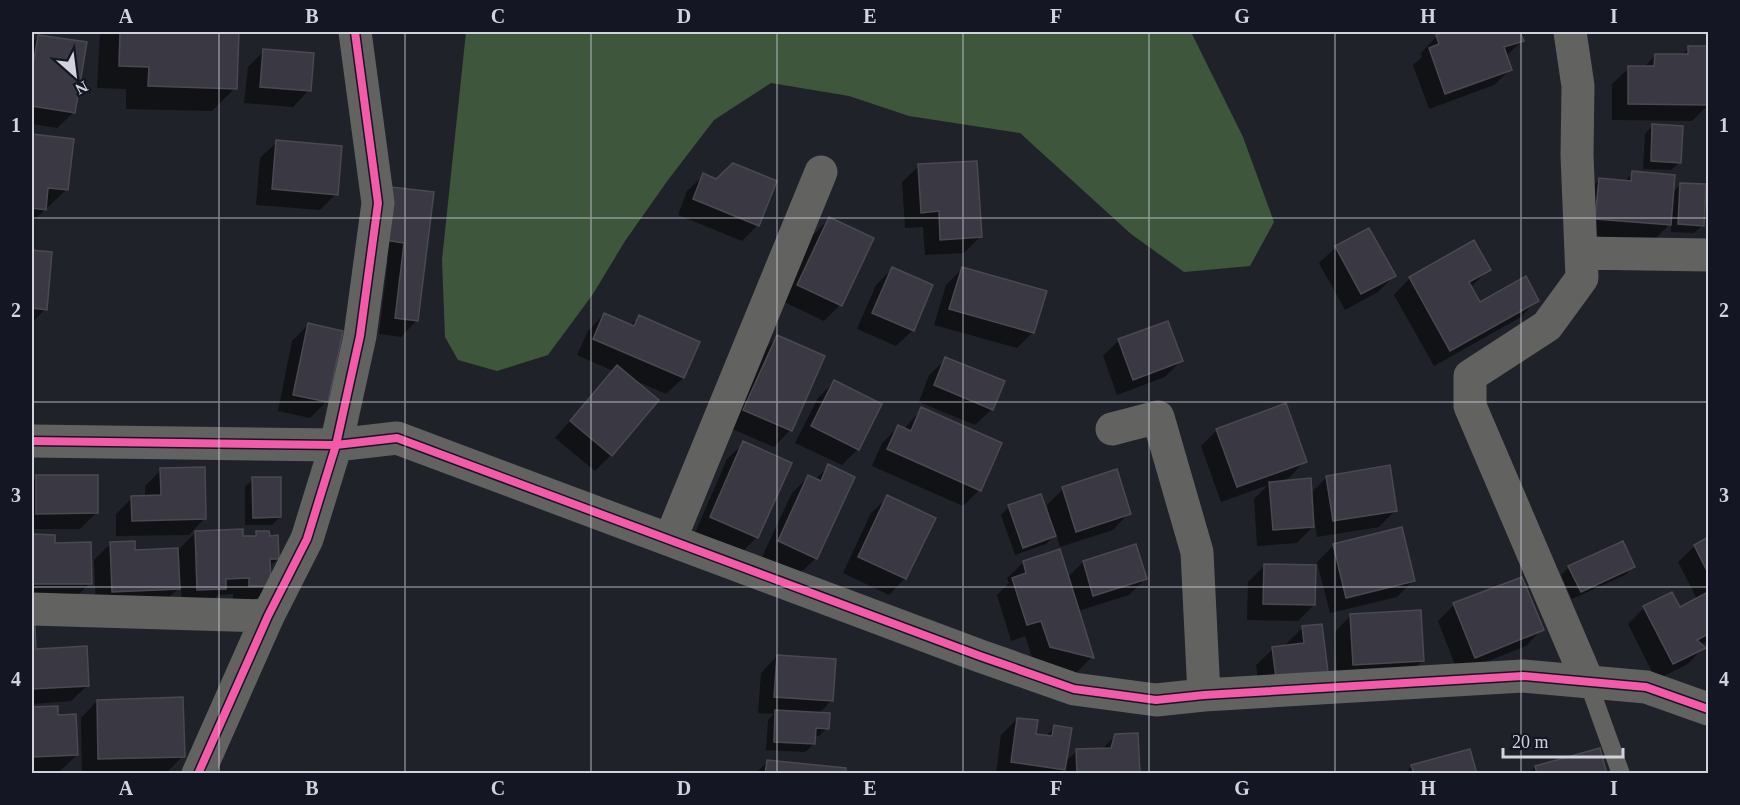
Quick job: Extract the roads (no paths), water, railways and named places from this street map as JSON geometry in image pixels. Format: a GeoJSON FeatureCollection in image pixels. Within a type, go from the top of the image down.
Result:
{"type":"FeatureCollection","features":[{"type":"Feature","properties":{"kind":"street"},"geometry":{"type":"LineString","coordinates":[[198,774],[268,616],[307,539],[336,445],[360,336],[378,202],[355,42],[356,32]]}},
{"type":"Feature","properties":{"kind":"street"},"geometry":{"type":"LineString","coordinates":[[1570,32],[1578,86],[1577,155],[1582,278],[1547,326],[1470,376],[1470,406],[1588,682]]}},
{"type":"Feature","properties":{"kind":"street"},"geometry":{"type":"LineString","coordinates":[[670,540],[821,172]]}},
{"type":"Feature","properties":{"kind":"street"},"geometry":{"type":"LineString","coordinates":[[1581,253],[1708,255]]}},
{"type":"Feature","properties":{"kind":"street"},"geometry":{"type":"LineString","coordinates":[[1112,429],[1158,417],[1197,552],[1204,695]]}},
{"type":"Feature","properties":{"kind":"street"},"geometry":{"type":"LineString","coordinates":[[32,441],[336,445],[397,438],[1074,689],[1156,700],[1204,695],[1523,676],[1646,687],[1708,710]]}},
{"type":"Feature","properties":{"kind":"street"},"geometry":{"type":"LineString","coordinates":[[32,609],[268,616]]}},
{"type":"Feature","properties":{"kind":"lane"},"geometry":{"type":"LineString","coordinates":[[1588,682],[1621,774]]}}]}
